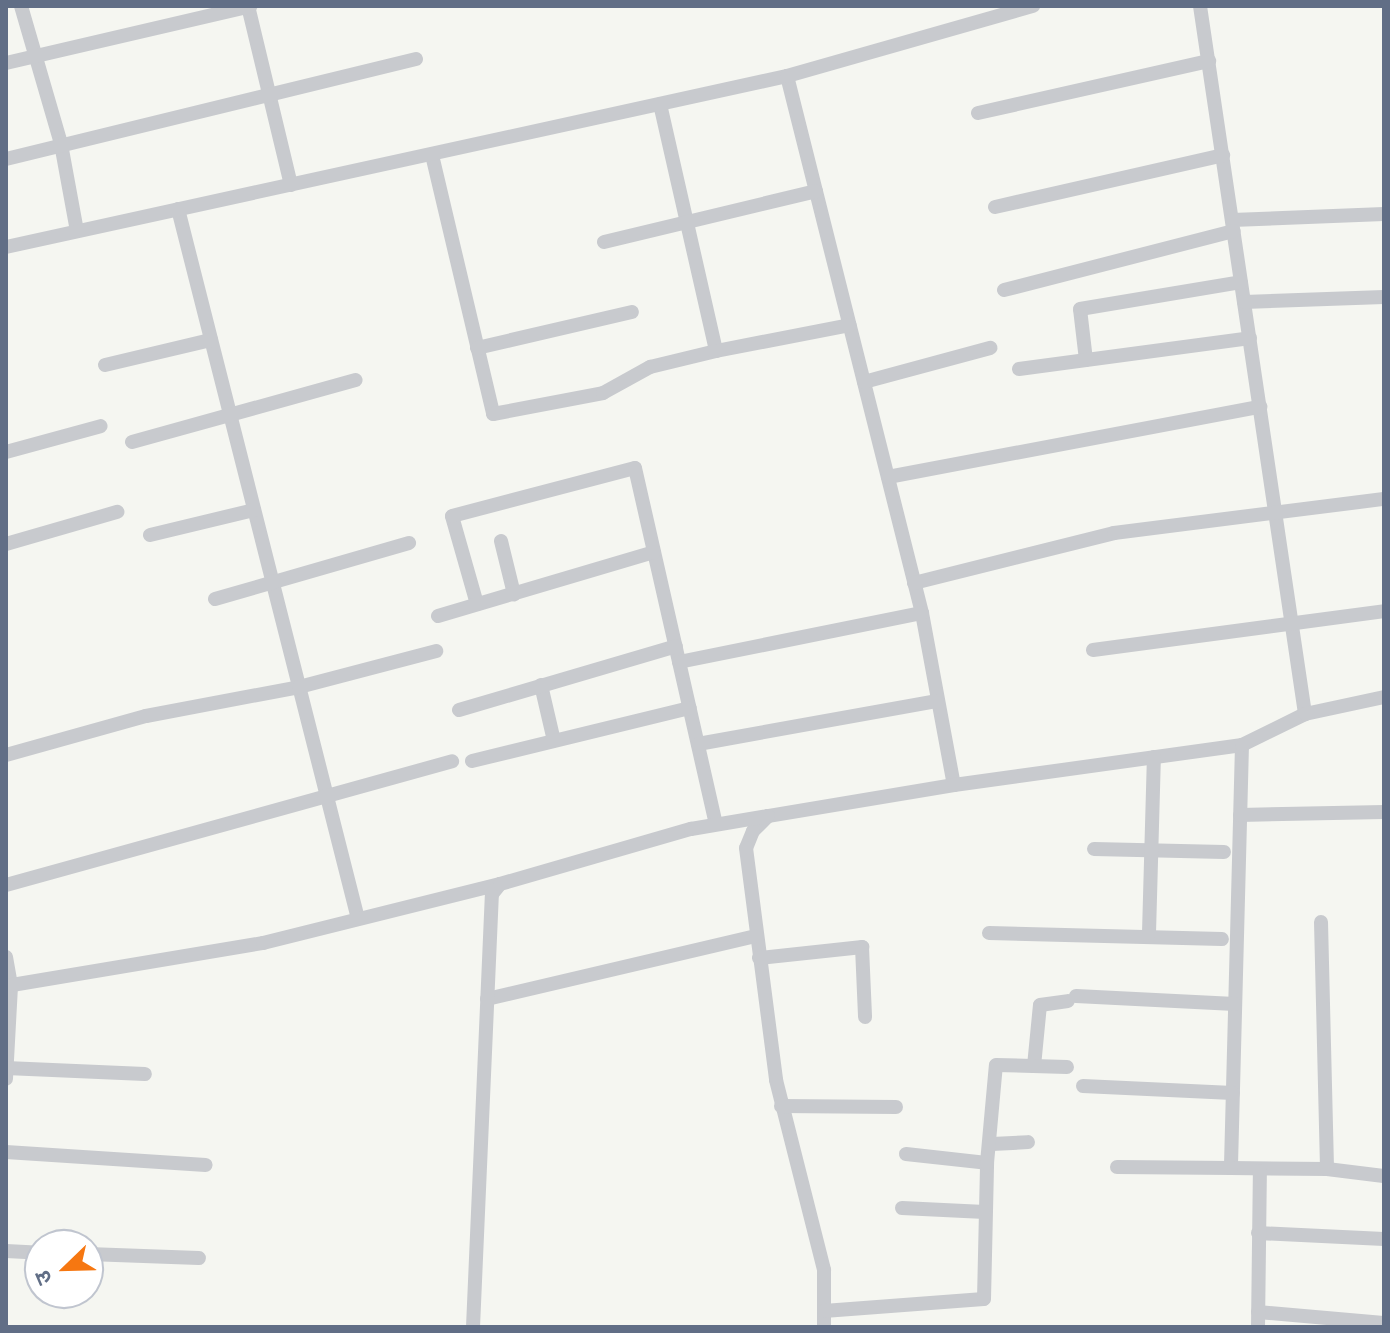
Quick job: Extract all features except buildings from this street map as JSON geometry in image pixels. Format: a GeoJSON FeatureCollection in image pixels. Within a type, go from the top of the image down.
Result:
{"type":"FeatureCollection","features":[{"type":"Feature","properties":{"kind":"street"},"geometry":{"type":"LineString","coordinates":[[21,6],[61,144],[77,231]]}},
{"type":"Feature","properties":{"kind":"street"},"geometry":{"type":"LineString","coordinates":[[6,63],[249,6],[291,185]]}},
{"type":"Feature","properties":{"kind":"street"},"geometry":{"type":"LineString","coordinates":[[6,247],[787,76],[1033,6]]}},
{"type":"Feature","properties":{"kind":"street"},"geometry":{"type":"LineString","coordinates":[[1200,6],[1305,714]]}},
{"type":"Feature","properties":{"kind":"street"},"geometry":{"type":"LineString","coordinates":[[6,159],[416,59]]}},
{"type":"Feature","properties":{"kind":"street"},"geometry":{"type":"LineString","coordinates":[[978,113],[1209,61]]}},
{"type":"Feature","properties":{"kind":"street"},"geometry":{"type":"LineString","coordinates":[[787,76],[922,613],[954,785]]}},
{"type":"Feature","properties":{"kind":"street"},"geometry":{"type":"LineString","coordinates":[[660,104],[716,351]]}},
{"type":"Feature","properties":{"kind":"street"},"geometry":{"type":"LineString","coordinates":[[432,155],[493,414],[603,393],[650,367],[850,325]]}},
{"type":"Feature","properties":{"kind":"street"},"geometry":{"type":"LineString","coordinates":[[995,207],[1223,155]]}},
{"type":"Feature","properties":{"kind":"street"},"geometry":{"type":"LineString","coordinates":[[604,242],[816,191]]}},
{"type":"Feature","properties":{"kind":"street"},"geometry":{"type":"LineString","coordinates":[[178,209],[358,919]]}},
{"type":"Feature","properties":{"kind":"street"},"geometry":{"type":"LineString","coordinates":[[1004,290],[1233,226],[1384,214]]}},
{"type":"Feature","properties":{"kind":"street"},"geometry":{"type":"LineString","coordinates":[[1086,360],[1080,309],[1241,282]]}},
{"type":"Feature","properties":{"kind":"street"},"geometry":{"type":"LineString","coordinates":[[1244,302],[1384,297]]}},
{"type":"Feature","properties":{"kind":"street"},"geometry":{"type":"LineString","coordinates":[[477,348],[632,312]]}},
{"type":"Feature","properties":{"kind":"street"},"geometry":{"type":"LineString","coordinates":[[1019,369],[1250,338]]}},
{"type":"Feature","properties":{"kind":"street"},"geometry":{"type":"LineString","coordinates":[[105,365],[211,340]]}},
{"type":"Feature","properties":{"kind":"street"},"geometry":{"type":"LineString","coordinates":[[864,382],[990,348]]}},
{"type":"Feature","properties":{"kind":"street"},"geometry":{"type":"LineString","coordinates":[[132,442],[356,380]]}},
{"type":"Feature","properties":{"kind":"street"},"geometry":{"type":"LineString","coordinates":[[888,477],[1260,407]]}},
{"type":"Feature","properties":{"kind":"street"},"geometry":{"type":"LineString","coordinates":[[6,452],[101,426]]}},
{"type":"Feature","properties":{"kind":"street"},"geometry":{"type":"LineString","coordinates":[[477,604],[452,516],[635,468],[716,824]]}},
{"type":"Feature","properties":{"kind":"street"},"geometry":{"type":"LineString","coordinates":[[914,583],[1114,533],[1275,509],[1384,499]]}},
{"type":"Feature","properties":{"kind":"street"},"geometry":{"type":"LineString","coordinates":[[150,535],[254,510]]}},
{"type":"Feature","properties":{"kind":"street"},"geometry":{"type":"LineString","coordinates":[[6,544],[117,512]]}},
{"type":"Feature","properties":{"kind":"street"},"geometry":{"type":"LineString","coordinates":[[501,541],[514,594]]}},
{"type":"Feature","properties":{"kind":"street"},"geometry":{"type":"LineString","coordinates":[[215,599],[274,585],[409,543]]}},
{"type":"Feature","properties":{"kind":"street"},"geometry":{"type":"LineString","coordinates":[[438,616],[654,552]]}},
{"type":"Feature","properties":{"kind":"street"},"geometry":{"type":"LineString","coordinates":[[1093,650],[1291,621],[1384,611]]}},
{"type":"Feature","properties":{"kind":"street"},"geometry":{"type":"LineString","coordinates":[[679,662],[922,613]]}},
{"type":"Feature","properties":{"kind":"street"},"geometry":{"type":"LineString","coordinates":[[459,710],[676,646]]}},
{"type":"Feature","properties":{"kind":"street"},"geometry":{"type":"LineString","coordinates":[[6,755],[146,716],[299,687],[436,651]]}},
{"type":"Feature","properties":{"kind":"street"},"geometry":{"type":"LineString","coordinates":[[541,685],[554,741]]}},
{"type":"Feature","properties":{"kind":"street"},"geometry":{"type":"LineString","coordinates":[[8,986],[263,943],[500,884],[716,824],[954,785],[1242,745],[1305,714],[1384,697]]}},
{"type":"Feature","properties":{"kind":"street"},"geometry":{"type":"LineString","coordinates":[[698,744],[936,701]]}},
{"type":"Feature","properties":{"kind":"street"},"geometry":{"type":"LineString","coordinates":[[472,761],[690,708]]}},
{"type":"Feature","properties":{"kind":"street"},"geometry":{"type":"LineString","coordinates":[[1231,1168],[1242,745]]}},
{"type":"Feature","properties":{"kind":"street"},"geometry":{"type":"LineString","coordinates":[[1149,933],[1154,757]]}},
{"type":"Feature","properties":{"kind":"street"},"geometry":{"type":"LineString","coordinates":[[6,885],[452,761]]}},
{"type":"Feature","properties":{"kind":"street"},"geometry":{"type":"LineString","coordinates":[[1240,815],[1384,812]]}},
{"type":"Feature","properties":{"kind":"street"},"geometry":{"type":"LineString","coordinates":[[768,816],[746,848],[781,1106],[816,1234],[824,1327]]}},
{"type":"Feature","properties":{"kind":"street"},"geometry":{"type":"LineString","coordinates":[[1094,849],[1224,852]]}},
{"type":"Feature","properties":{"kind":"street"},"geometry":{"type":"LineString","coordinates":[[473,1327],[492,894],[500,884]]}},
{"type":"Feature","properties":{"kind":"street"},"geometry":{"type":"LineString","coordinates":[[1321,922],[1327,1169]]}},
{"type":"Feature","properties":{"kind":"street"},"geometry":{"type":"LineString","coordinates":[[989,933],[1149,933],[1222,939]]}},
{"type":"Feature","properties":{"kind":"street"},"geometry":{"type":"LineString","coordinates":[[487,999],[756,936]]}},
{"type":"Feature","properties":{"kind":"street"},"geometry":{"type":"LineString","coordinates":[[759,958],[862,947],[865,1017]]}},
{"type":"Feature","properties":{"kind":"street"},"geometry":{"type":"LineString","coordinates":[[6,957],[6,1079]]}},
{"type":"Feature","properties":{"kind":"street"},"geometry":{"type":"LineString","coordinates":[[1034,1066],[1040,1005],[1072,998],[1235,1004]]}},
{"type":"Feature","properties":{"kind":"street"},"geometry":{"type":"LineString","coordinates":[[824,1311],[984,1299],[987,1163],[992,1144],[996,1065],[1067,1067]]}},
{"type":"Feature","properties":{"kind":"street"},"geometry":{"type":"LineString","coordinates":[[6,1068],[145,1074]]}},
{"type":"Feature","properties":{"kind":"street"},"geometry":{"type":"LineString","coordinates":[[1083,1086],[1233,1093]]}},
{"type":"Feature","properties":{"kind":"street"},"geometry":{"type":"LineString","coordinates":[[781,1106],[896,1107]]}},
{"type":"Feature","properties":{"kind":"street"},"geometry":{"type":"LineString","coordinates":[[992,1144],[1028,1142]]}},
{"type":"Feature","properties":{"kind":"street"},"geometry":{"type":"LineString","coordinates":[[6,1152],[206,1165]]}},
{"type":"Feature","properties":{"kind":"street"},"geometry":{"type":"LineString","coordinates":[[906,1154],[987,1163]]}},
{"type":"Feature","properties":{"kind":"street"},"geometry":{"type":"LineString","coordinates":[[1117,1167],[1260,1171],[1327,1169],[1384,1176]]}},
{"type":"Feature","properties":{"kind":"street"},"geometry":{"type":"LineString","coordinates":[[1260,1171],[1258,1319],[1384,1323]]}},
{"type":"Feature","properties":{"kind":"street"},"geometry":{"type":"LineString","coordinates":[[902,1208],[985,1212]]}},
{"type":"Feature","properties":{"kind":"street"},"geometry":{"type":"LineString","coordinates":[[1258,1233],[1384,1239]]}},
{"type":"Feature","properties":{"kind":"street"},"geometry":{"type":"LineString","coordinates":[[104,1255],[199,1258]]}}]}
